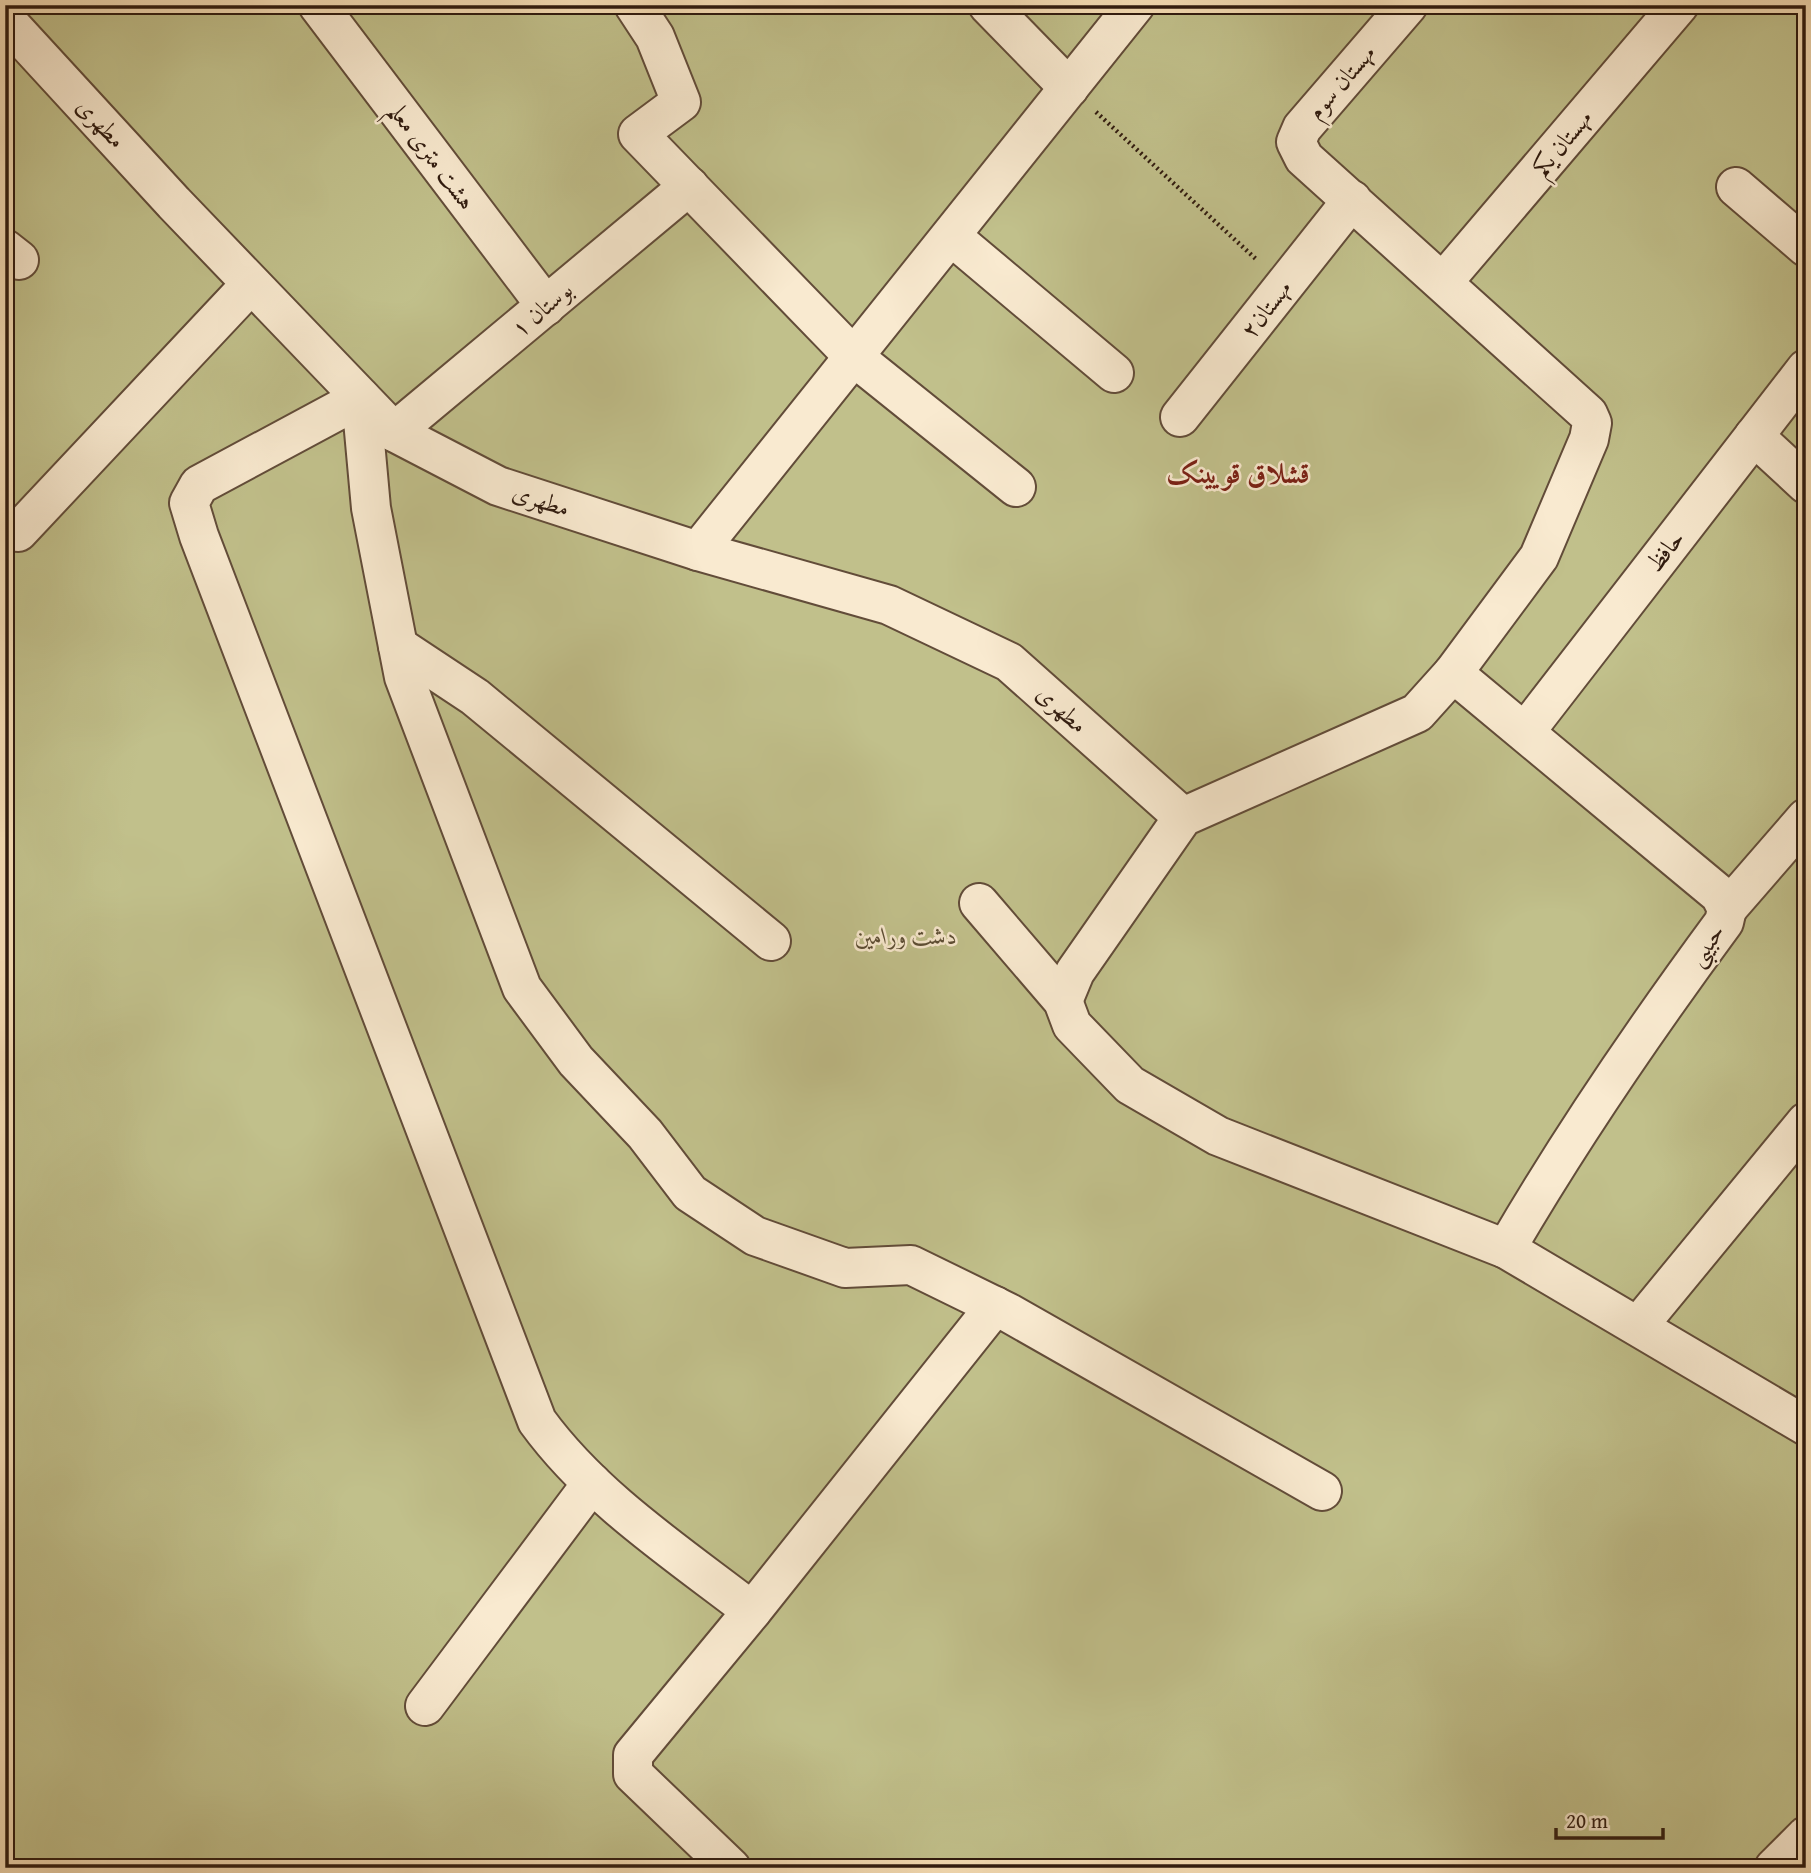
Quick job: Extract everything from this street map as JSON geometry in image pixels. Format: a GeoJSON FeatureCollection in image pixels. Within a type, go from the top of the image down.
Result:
{"type":"FeatureCollection","features":[{"type":"Feature","properties":{"kind":"street","name":"هشت متری معلم"},"geometry":{"type":"LineString","coordinates":[[318,5],[546,306]]}},
{"type":"Feature","properties":{"kind":"street"},"geometry":{"type":"LineString","coordinates":[[634,5],[655,37],[681,102],[638,134],[854,356],[1016,488]]}},
{"type":"Feature","properties":{"kind":"street"},"geometry":{"type":"LineString","coordinates":[[988,5],[1069,88]]}},
{"type":"Feature","properties":{"kind":"street"},"geometry":{"type":"LineString","coordinates":[[698,551],[1135,5]]}},
{"type":"Feature","properties":{"kind":"street","name":"مهستان سوم"},"geometry":{"type":"LineString","coordinates":[[1352,200],[1304,158],[1296,142],[1302,128],[1408,5]]}},
{"type":"Feature","properties":{"kind":"street","name":"مهستان یکم"},"geometry":{"type":"LineString","coordinates":[[1444,281],[1679,5]]}},
{"type":"Feature","properties":{"kind":"street","name":"مطهری"},"geometry":{"type":"LineString","coordinates":[[5,19],[251,284],[394,432],[498,486],[698,551],[889,605],[1009,662],[1183,817]]}},
{"type":"Feature","properties":{"kind":"street","name":"بوستان ۱"},"geometry":{"type":"LineString","coordinates":[[394,432],[689,186]]}},
{"type":"Feature","properties":{"kind":"street"},"geometry":{"type":"LineString","coordinates":[[1736,187],[1806,247]]}},
{"type":"Feature","properties":{"kind":"street"},"geometry":{"type":"LineString","coordinates":[[1063,1001],[1075,972],[1183,817],[1417,713],[1453,673],[1539,557],[1589,439],[1592,423],[1588,414],[1352,200]]}},
{"type":"Feature","properties":{"kind":"street","name":"مهستان۲"},"geometry":{"type":"LineString","coordinates":[[1180,417],[1352,200]]}},
{"type":"Feature","properties":{"kind":"street"},"geometry":{"type":"LineString","coordinates":[[951,236],[1114,373]]}},
{"type":"Feature","properties":{"kind":"street"},"geometry":{"type":"LineString","coordinates":[[18,532],[251,284]]}},
{"type":"Feature","properties":{"kind":"street","name":"حافظ"},"geometry":{"type":"LineString","coordinates":[[1525,732],[1806,369]]}},
{"type":"Feature","properties":{"kind":"street"},"geometry":{"type":"LineString","coordinates":[[752,1611],[645,1529],[592,1483],[563,1457],[537,1421],[189,503],[199,485],[361,398],[371,508],[404,677],[522,988],[576,1062],[645,1134],[690,1193],[755,1236],[845,1268],[911,1265],[995,1306],[1322,1491]]}},
{"type":"Feature","properties":{"kind":"street"},"geometry":{"type":"LineString","coordinates":[[1754,436],[1806,484]]}},
{"type":"Feature","properties":{"kind":"street"},"geometry":{"type":"LineString","coordinates":[[398,646],[475,697],[771,941]]}},
{"type":"Feature","properties":{"kind":"street","name":"حبیبی"},"geometry":{"type":"LineString","coordinates":[[1453,673],[1720,895],[1727,909],[1724,922],[1628,1053],[1582,1123],[1506,1249]]}},
{"type":"Feature","properties":{"kind":"street"},"geometry":{"type":"LineString","coordinates":[[1727,909],[1806,818]]}},
{"type":"Feature","properties":{"kind":"street"},"geometry":{"type":"LineString","coordinates":[[979,903],[1063,1001],[1072,1026],[1130,1085],[1218,1136],[1506,1249],[1639,1325],[1806,1426]]}},
{"type":"Feature","properties":{"kind":"street"},"geometry":{"type":"LineString","coordinates":[[1639,1325],[1806,1122]]}},
{"type":"Feature","properties":{"kind":"street"},"geometry":{"type":"LineString","coordinates":[[731,1868],[633,1774],[633,1755],[752,1611],[995,1306]]}},
{"type":"Feature","properties":{"kind":"street"},"geometry":{"type":"LineString","coordinates":[[425,1706],[592,1483]]}},
{"type":"Feature","properties":{"kind":"street"},"geometry":{"type":"LineString","coordinates":[[1774,1868],[1806,1836]]}},
{"type":"Feature","properties":{"kind":"path"},"geometry":{"type":"LineString","coordinates":[[1069,88],[1284,285]]}},
{"type":"Feature","properties":{"kind":"green space","name":"دشت ورامین"},"geometry":{"type":"Polygon","coordinates":[[[5,5],[1806,5],[1806,1868],[5,1868],[5,5]]]}},
{"type":"Feature","properties":{"kind":"district","name":"قشلاق قویینک"},"geometry":{"type":"Point","coordinates":[1238,473]}}]}
